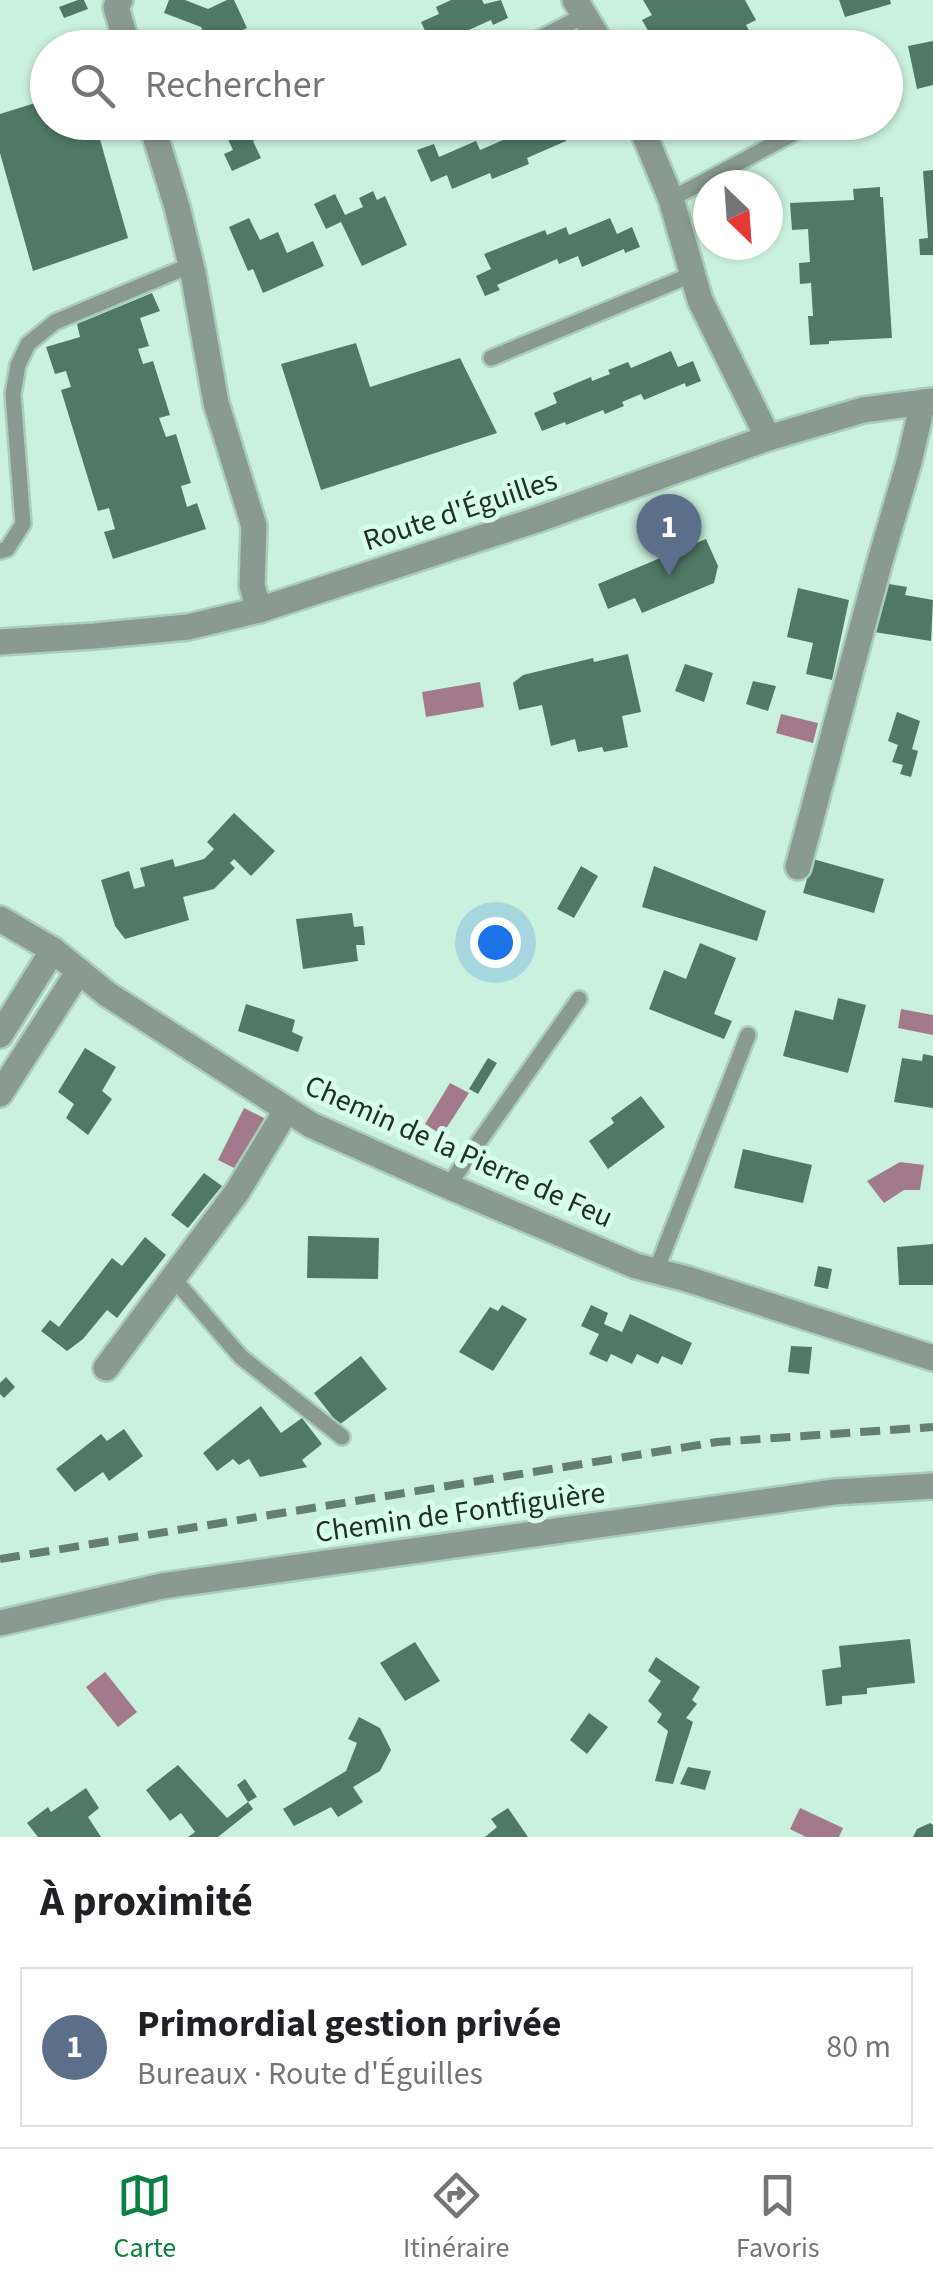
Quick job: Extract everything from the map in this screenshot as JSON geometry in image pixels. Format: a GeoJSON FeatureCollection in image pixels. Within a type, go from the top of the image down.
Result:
{"type":"FeatureCollection","features":[{"type":"Feature","properties":{"kind":"street"},"geometry":{"type":"LineString","coordinates":[[118,4],[124,30]]}},
{"type":"Feature","properties":{"kind":"street"},"geometry":{"type":"LineString","coordinates":[[580,8],[593,30]]}},
{"type":"Feature","properties":{"kind":"street"},"geometry":{"type":"LineString","coordinates":[[157,140],[191,265],[216,403],[254,526],[252,586],[259,610]]}},
{"type":"Feature","properties":{"kind":"street"},"geometry":{"type":"LineString","coordinates":[[647,140],[671,199],[700,300],[768,438]]}},
{"type":"Feature","properties":{"kind":"street"},"geometry":{"type":"LineString","coordinates":[[798,866],[880,560],[928,401]]}},
{"type":"Feature","properties":{"kind":"street","name":"Route d'Éguilles"},"geometry":{"type":"LineString","coordinates":[[0,642],[188,627],[259,610],[526,523],[768,438],[864,410],[928,401]]}},
{"type":"Feature","properties":{"kind":"street","name":"Chemin de la Pierre de Feu"},"geometry":{"type":"LineString","coordinates":[[0,918],[53,950],[107,994],[311,1125],[636,1266],[933,1358]]}},
{"type":"Feature","properties":{"kind":"street"},"geometry":{"type":"LineString","coordinates":[[0,1035],[53,950]]}},
{"type":"Feature","properties":{"kind":"street"},"geometry":{"type":"LineString","coordinates":[[0,1094],[78,971]]}},
{"type":"Feature","properties":{"kind":"street"},"geometry":{"type":"LineString","coordinates":[[106,1368],[236,1192],[286,1111]]}},
{"type":"Feature","properties":{"kind":"street","name":"Chemin de Fontfiguière"},"geometry":{"type":"LineString","coordinates":[[0,1623],[162,1586],[834,1492],[933,1486]]}},
{"type":"Feature","properties":{"kind":"lane"},"geometry":{"type":"LineString","coordinates":[[548,30],[580,8]]}},
{"type":"Feature","properties":{"kind":"lane"},"geometry":{"type":"LineString","coordinates":[[671,199],[781,140]]}},
{"type":"Feature","properties":{"kind":"lane"},"geometry":{"type":"LineString","coordinates":[[0,551],[7,549],[24,524],[13,394],[18,365],[28,344],[55,322],[191,265]]}},
{"type":"Feature","properties":{"kind":"lane"},"geometry":{"type":"LineString","coordinates":[[491,358],[691,276]]}},
{"type":"Feature","properties":{"kind":"lane"},"geometry":{"type":"LineString","coordinates":[[448,1186],[579,998]]}},
{"type":"Feature","properties":{"kind":"lane"},"geometry":{"type":"LineString","coordinates":[[656,1271],[748,1035]]}},
{"type":"Feature","properties":{"kind":"lane"},"geometry":{"type":"LineString","coordinates":[[173,1278],[241,1357],[342,1438]]}},
{"type":"Feature","properties":{"kind":"shaded area"},"geometry":{"type":"Polygon","coordinates":[[[480,682],[484,707],[426,717],[422,692],[480,682]]]}},
{"type":"Feature","properties":{"kind":"shaded area"},"geometry":{"type":"Polygon","coordinates":[[[781,714],[818,723],[813,743],[776,733],[781,714]]]}},
{"type":"Feature","properties":{"kind":"shaded area"},"geometry":{"type":"Polygon","coordinates":[[[901,1009],[933,1015],[933,1035],[898,1028],[901,1009]]]}},
{"type":"Feature","properties":{"kind":"shaded area"},"geometry":{"type":"Polygon","coordinates":[[[450,1083],[469,1093],[442,1135],[425,1124],[450,1083]]]}},
{"type":"Feature","properties":{"kind":"shaded area"},"geometry":{"type":"Polygon","coordinates":[[[244,1108],[266,1119],[240,1171],[218,1160],[244,1108]]]}},
{"type":"Feature","properties":{"kind":"shaded area"},"geometry":{"type":"Polygon","coordinates":[[[900,1162],[924,1165],[920,1190],[904,1190],[884,1203],[867,1181],[900,1162]]]}},
{"type":"Feature","properties":{"kind":"shaded area"},"geometry":{"type":"Polygon","coordinates":[[[105,1672],[137,1712],[118,1727],[86,1687],[105,1672]]]}},
{"type":"Feature","properties":{"kind":"shaded area"},"geometry":{"type":"Polygon","coordinates":[[[800,1808],[843,1828],[839,1837],[806,1837],[790,1829],[800,1808]]]}},
{"type":"Feature","properties":{"kind":"building"},"geometry":{"type":"Polygon","coordinates":[[[84,0],[88,9],[64,18],[59,7],[84,0]]]}},
{"type":"Feature","properties":{"kind":"building"},"geometry":{"type":"Polygon","coordinates":[[[169,0],[185,0],[208,9],[234,0],[247,28],[202,30],[164,13],[169,0]]]}},
{"type":"Feature","properties":{"kind":"building"},"geometry":{"type":"Polygon","coordinates":[[[451,0],[482,0],[484,4],[501,0],[508,18],[493,25],[491,20],[469,30],[425,30],[421,22],[439,14],[436,7],[451,0]]]}},
{"type":"Feature","properties":{"kind":"building"},"geometry":{"type":"Polygon","coordinates":[[[643,0],[745,0],[756,20],[746,25],[749,30],[648,30],[642,20],[652,15],[643,0]]]}},
{"type":"Feature","properties":{"kind":"building"},"geometry":{"type":"Polygon","coordinates":[[[839,0],[890,0],[891,4],[845,17],[839,0]]]}},
{"type":"Feature","properties":{"kind":"building"},"geometry":{"type":"Polygon","coordinates":[[[933,41],[933,85],[917,89],[908,46],[933,41]]]}},
{"type":"Feature","properties":{"kind":"building"},"geometry":{"type":"Polygon","coordinates":[[[30,105],[30,140],[100,140],[128,238],[33,271],[0,153],[0,114],[30,105]]]}},
{"type":"Feature","properties":{"kind":"building"},"geometry":{"type":"Polygon","coordinates":[[[228,140],[255,140],[261,158],[232,171],[224,154],[233,150],[228,140]]]}},
{"type":"Feature","properties":{"kind":"building"},"geometry":{"type":"Polygon","coordinates":[[[503,140],[566,141],[527,158],[529,164],[492,179],[490,173],[452,189],[447,175],[431,182],[417,150],[434,144],[439,157],[476,141],[480,150],[503,140]]]}},
{"type":"Feature","properties":{"kind":"building"},"geometry":{"type":"Polygon","coordinates":[[[933,170],[933,255],[920,255],[919,239],[928,238],[923,171],[933,170]]]}},
{"type":"Feature","properties":{"kind":"building"},"geometry":{"type":"Polygon","coordinates":[[[880,187],[892,338],[810,345],[811,283],[800,284],[799,263],[810,262],[808,229],[792,230],[790,203],[854,200],[853,189],[880,187]]]}},
{"type":"Feature","properties":{"kind":"building"},"geometry":{"type":"Polygon","coordinates":[[[373,191],[377,200],[385,196],[407,245],[362,266],[341,222],[326,229],[314,204],[335,194],[345,215],[363,207],[359,198],[373,191]]]}},
{"type":"Feature","properties":{"kind":"building"},"geometry":{"type":"Polygon","coordinates":[[[249,218],[260,240],[278,232],[287,253],[313,241],[324,266],[263,293],[253,269],[248,271],[229,227],[249,218]]]}},
{"type":"Feature","properties":{"kind":"building"},"geometry":{"type":"Polygon","coordinates":[[[610,218],[617,234],[632,227],[640,247],[625,253],[624,249],[582,267],[578,256],[559,264],[557,259],[497,285],[500,290],[485,296],[476,276],[491,269],[484,254],[545,230],[547,235],[566,227],[569,235],[610,218]]]}},
{"type":"Feature","properties":{"kind":"building"},"geometry":{"type":"Polygon","coordinates":[[[152,293],[160,311],[140,318],[149,346],[138,349],[143,364],[153,361],[170,415],[159,418],[166,437],[176,434],[191,483],[181,486],[187,507],[197,503],[206,529],[113,559],[104,532],[115,529],[109,508],[98,511],[61,390],[71,387],[66,371],[55,374],[46,347],[80,337],[77,324],[152,293]]]}},
{"type":"Feature","properties":{"kind":"building"},"geometry":{"type":"Polygon","coordinates":[[[356,343],[370,387],[460,358],[497,433],[321,490],[281,364],[356,343]]]}},
{"type":"Feature","properties":{"kind":"building"},"geometry":{"type":"Polygon","coordinates":[[[671,351],[678,367],[693,361],[701,381],[686,387],[685,383],[644,400],[641,394],[605,414],[603,410],[542,431],[534,413],[557,403],[553,393],[591,377],[592,381],[610,374],[608,370],[628,362],[631,368],[671,351]]]}},
{"type":"Feature","properties":{"kind":"building"},"geometry":{"type":"Polygon","coordinates":[[[706,539],[718,566],[714,583],[642,613],[635,598],[608,609],[598,584],[706,539]]]}},
{"type":"Feature","properties":{"kind":"building"},"geometry":{"type":"Polygon","coordinates":[[[883,583],[907,587],[905,595],[933,600],[931,641],[874,632],[883,583]]]}},
{"type":"Feature","properties":{"kind":"building"},"geometry":{"type":"Polygon","coordinates":[[[798,588],[849,600],[832,680],[806,674],[813,643],[787,637],[798,588]]]}},
{"type":"Feature","properties":{"kind":"building"},"geometry":{"type":"Polygon","coordinates":[[[628,654],[641,712],[622,716],[628,747],[578,752],[575,739],[551,746],[542,705],[519,710],[513,683],[523,675],[628,654]]]}},
{"type":"Feature","properties":{"kind":"building"},"geometry":{"type":"Polygon","coordinates":[[[685,664],[713,673],[704,702],[675,691],[685,664]]]}},
{"type":"Feature","properties":{"kind":"building"},"geometry":{"type":"Polygon","coordinates":[[[753,681],[776,686],[768,711],[746,704],[753,681]]]}},
{"type":"Feature","properties":{"kind":"building"},"geometry":{"type":"Polygon","coordinates":[[[897,712],[920,721],[912,749],[918,751],[911,777],[900,774],[903,765],[892,762],[898,745],[888,741],[897,712]]]}},
{"type":"Feature","properties":{"kind":"building"},"geometry":{"type":"Polygon","coordinates":[[[234,813],[275,851],[251,876],[234,859],[230,863],[235,868],[214,889],[183,897],[189,920],[125,939],[115,926],[101,880],[129,871],[134,889],[145,886],[140,868],[173,859],[175,867],[204,859],[214,849],[207,842],[234,813]]]}},
{"type":"Feature","properties":{"kind":"building"},"geometry":{"type":"Polygon","coordinates":[[[813,859],[884,879],[874,913],[803,893],[813,859]]]}},
{"type":"Feature","properties":{"kind":"building"},"geometry":{"type":"Polygon","coordinates":[[[581,866],[598,876],[574,918],[557,909],[581,866]]]}},
{"type":"Feature","properties":{"kind":"building"},"geometry":{"type":"Polygon","coordinates":[[[654,866],[766,911],[757,941],[642,907],[654,866]]]}},
{"type":"Feature","properties":{"kind":"building"},"geometry":{"type":"Polygon","coordinates":[[[352,913],[354,927],[363,926],[365,945],[356,945],[358,961],[303,969],[296,919],[352,913]]]}},
{"type":"Feature","properties":{"kind":"building"},"geometry":{"type":"Polygon","coordinates":[[[700,943],[736,958],[714,1014],[732,1021],[724,1039],[649,1009],[664,970],[686,979],[700,943]]]}},
{"type":"Feature","properties":{"kind":"building"},"geometry":{"type":"Polygon","coordinates":[[[838,998],[866,1005],[848,1073],[783,1056],[795,1010],[833,1020],[838,998]]]}},
{"type":"Feature","properties":{"kind":"building"},"geometry":{"type":"Polygon","coordinates":[[[246,1004],[295,1020],[292,1032],[303,1037],[298,1052],[238,1031],[246,1004]]]}},
{"type":"Feature","properties":{"kind":"building"},"geometry":{"type":"Polygon","coordinates":[[[85,1048],[116,1067],[102,1091],[112,1099],[88,1135],[66,1118],[74,1104],[58,1092],[85,1048]]]}},
{"type":"Feature","properties":{"kind":"building"},"geometry":{"type":"Polygon","coordinates":[[[923,1054],[933,1056],[933,1108],[894,1102],[902,1058],[922,1061],[923,1054]]]}},
{"type":"Feature","properties":{"kind":"building"},"geometry":{"type":"Polygon","coordinates":[[[488,1058],[497,1063],[478,1094],[469,1089],[488,1058]]]}},
{"type":"Feature","properties":{"kind":"building"},"geometry":{"type":"Polygon","coordinates":[[[641,1096],[665,1127],[608,1169],[589,1141],[641,1096]]]}},
{"type":"Feature","properties":{"kind":"building"},"geometry":{"type":"Polygon","coordinates":[[[743,1149],[812,1165],[803,1203],[734,1188],[743,1149]]]}},
{"type":"Feature","properties":{"kind":"building"},"geometry":{"type":"Polygon","coordinates":[[[204,1173],[222,1186],[188,1228],[171,1215],[204,1173]]]}},
{"type":"Feature","properties":{"kind":"building"},"geometry":{"type":"Polygon","coordinates":[[[308,1236],[379,1238],[378,1279],[307,1278],[308,1236]]]}},
{"type":"Feature","properties":{"kind":"building"},"geometry":{"type":"Polygon","coordinates":[[[145,1237],[166,1255],[117,1318],[107,1310],[83,1339],[67,1351],[41,1331],[50,1320],[59,1327],[112,1258],[122,1266],[145,1237]]]}},
{"type":"Feature","properties":{"kind":"building"},"geometry":{"type":"Polygon","coordinates":[[[933,1244],[933,1285],[899,1285],[897,1247],[933,1244]]]}},
{"type":"Feature","properties":{"kind":"building"},"geometry":{"type":"Polygon","coordinates":[[[818,1266],[832,1269],[828,1289],[814,1286],[818,1266]]]}},
{"type":"Feature","properties":{"kind":"building"},"geometry":{"type":"Polygon","coordinates":[[[502,1305],[527,1319],[493,1371],[459,1352],[490,1307],[498,1311],[502,1305]]]}},
{"type":"Feature","properties":{"kind":"building"},"geometry":{"type":"Polygon","coordinates":[[[591,1305],[608,1313],[604,1324],[622,1332],[630,1314],[692,1343],[682,1365],[662,1356],[658,1364],[637,1354],[632,1364],[611,1354],[607,1362],[589,1354],[599,1334],[581,1326],[591,1305]]]}},
{"type":"Feature","properties":{"kind":"building"},"geometry":{"type":"Polygon","coordinates":[[[791,1346],[812,1347],[809,1374],[788,1372],[791,1346]]]}},
{"type":"Feature","properties":{"kind":"building"},"geometry":{"type":"Polygon","coordinates":[[[361,1356],[387,1389],[339,1425],[314,1393],[361,1356]]]}},
{"type":"Feature","properties":{"kind":"building"},"geometry":{"type":"Polygon","coordinates":[[[6,1377],[15,1387],[4,1398],[0,1383],[6,1377]]]}},
{"type":"Feature","properties":{"kind":"building"},"geometry":{"type":"Polygon","coordinates":[[[261,1406],[281,1433],[302,1418],[322,1444],[302,1460],[307,1467],[260,1477],[249,1459],[239,1465],[233,1459],[217,1471],[203,1453],[261,1406]]]}},
{"type":"Feature","properties":{"kind":"building"},"geometry":{"type":"Polygon","coordinates":[[[124,1429],[143,1456],[109,1481],[103,1472],[75,1492],[56,1469],[101,1434],[107,1441],[124,1429]]]}},
{"type":"Feature","properties":{"kind":"building"},"geometry":{"type":"Polygon","coordinates":[[[910,1639],[915,1683],[867,1688],[867,1694],[842,1696],[842,1704],[826,1706],[822,1670],[841,1667],[839,1646],[910,1639]]]}},
{"type":"Feature","properties":{"kind":"building"},"geometry":{"type":"Polygon","coordinates":[[[415,1642],[440,1681],[405,1701],[380,1663],[415,1642]]]}},
{"type":"Feature","properties":{"kind":"building"},"geometry":{"type":"Polygon","coordinates":[[[656,1657],[700,1687],[692,1700],[697,1704],[686,1718],[693,1722],[673,1784],[655,1781],[668,1731],[657,1722],[662,1714],[648,1701],[661,1681],[648,1671],[656,1657]]]}},
{"type":"Feature","properties":{"kind":"building"},"geometry":{"type":"Polygon","coordinates":[[[589,1713],[608,1727],[587,1754],[570,1740],[589,1713]]]}},
{"type":"Feature","properties":{"kind":"building"},"geometry":{"type":"Polygon","coordinates":[[[359,1717],[380,1728],[391,1750],[380,1771],[353,1787],[363,1802],[338,1817],[331,1807],[294,1826],[283,1809],[346,1771],[357,1743],[348,1739],[359,1717]]]}},
{"type":"Feature","properties":{"kind":"building"},"geometry":{"type":"Polygon","coordinates":[[[178,1765],[227,1818],[248,1802],[253,1809],[218,1837],[188,1837],[195,1832],[181,1813],[170,1821],[146,1790],[178,1765]]]}},
{"type":"Feature","properties":{"kind":"building"},"geometry":{"type":"Polygon","coordinates":[[[688,1767],[711,1771],[705,1790],[680,1784],[688,1767]]]}},
{"type":"Feature","properties":{"kind":"building"},"geometry":{"type":"Polygon","coordinates":[[[245,1779],[257,1797],[248,1802],[237,1785],[245,1779]]]}},
{"type":"Feature","properties":{"kind":"building"},"geometry":{"type":"Polygon","coordinates":[[[86,1788],[99,1808],[88,1817],[101,1837],[38,1837],[27,1823],[48,1807],[51,1812],[86,1788]]]}},
{"type":"Feature","properties":{"kind":"building"},"geometry":{"type":"Polygon","coordinates":[[[508,1808],[528,1837],[485,1837],[497,1827],[491,1819],[508,1808]]]}},
{"type":"Feature","properties":{"kind":"building"},"geometry":{"type":"Polygon","coordinates":[[[930,1823],[933,1837],[913,1837],[917,1829],[930,1823]]]}},
{"type":"Feature","properties":{"kind":"railway"},"geometry":{"type":"LineString","coordinates":[[0,1559],[717,1442],[933,1427]]}},
{"type":"Feature","properties":{"kind":"place","name":"Primordial gestion privée"},"geometry":{"type":"Point","coordinates":[669,576]}}]}
